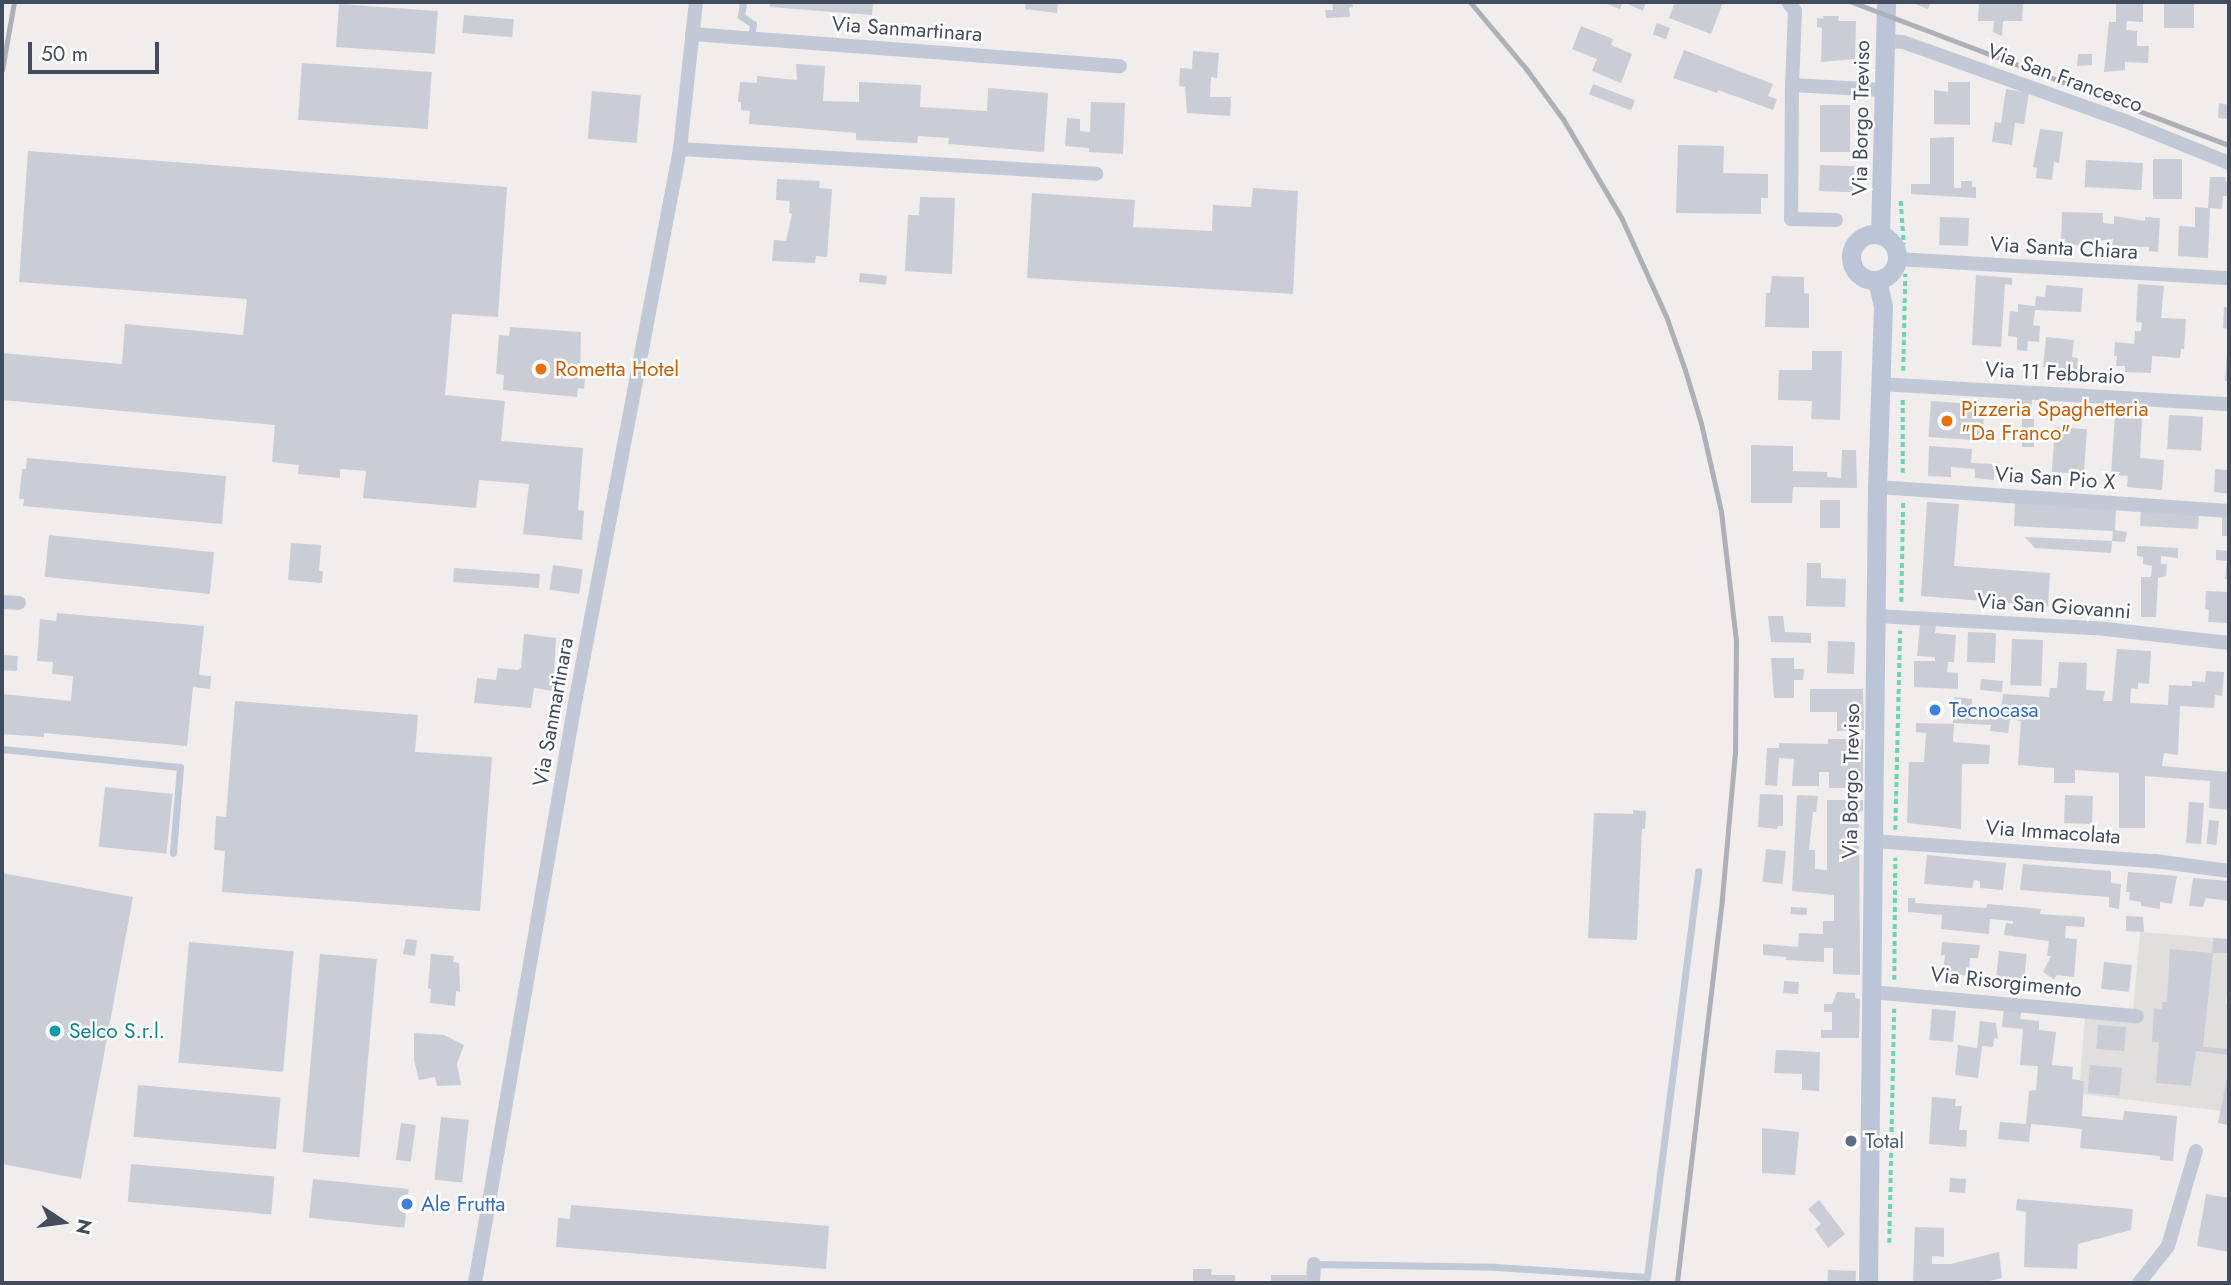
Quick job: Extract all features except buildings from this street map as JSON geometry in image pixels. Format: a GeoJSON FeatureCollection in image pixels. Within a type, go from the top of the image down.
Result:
{"type":"FeatureCollection","features":[{"type":"Feature","properties":{"kind":"street","name":"Via Sanmartinara"},"geometry":{"type":"LineString","coordinates":[[475,1283],[574,708],[680,149],[696,2]]}},
{"type":"Feature","properties":{"kind":"street"},"geometry":{"type":"LineString","coordinates":[[1788,2],[1795,11],[1791,219],[1836,220]]}},
{"type":"Feature","properties":{"kind":"street","name":"Via Borgo Treviso"},"geometry":{"type":"LineString","coordinates":[[1880,235],[1886,2]]}},
{"type":"Feature","properties":{"kind":"street","name":"Via Sanmartinara"},"geometry":{"type":"LineString","coordinates":[[692,34],[1120,66]]}},
{"type":"Feature","properties":{"kind":"street","name":"Via San Francesco"},"geometry":{"type":"LineString","coordinates":[[1885,41],[1903,42],[2125,121],[2229,163]]}},
{"type":"Feature","properties":{"kind":"street"},"geometry":{"type":"LineString","coordinates":[[1792,85],[1884,90]]}},
{"type":"Feature","properties":{"kind":"street"},"geometry":{"type":"LineString","coordinates":[[680,149],[1097,174]]}},
{"type":"Feature","properties":{"kind":"street"},"geometry":{"type":"LineString","coordinates":[[1880,235],[1891,241],[1901,259],[1893,271],[1877,280],[1857,273],[1851,254],[1861,238],[1880,235]]}},
{"type":"Feature","properties":{"kind":"street","name":"Via Santa Chiara"},"geometry":{"type":"LineString","coordinates":[[1901,259],[2229,278]]}},
{"type":"Feature","properties":{"kind":"street","name":"Via Borgo Treviso"},"geometry":{"type":"LineString","coordinates":[[1868,1283],[1877,487],[1883,306],[1877,280]]}},
{"type":"Feature","properties":{"kind":"street","name":"Via 11 Febbraio"},"geometry":{"type":"LineString","coordinates":[[1879,384],[2229,404]]}},
{"type":"Feature","properties":{"kind":"street","name":"Via San Pio X"},"geometry":{"type":"LineString","coordinates":[[1877,487],[2229,511]]}},
{"type":"Feature","properties":{"kind":"street"},"geometry":{"type":"LineString","coordinates":[[2,602],[19,603]]}},
{"type":"Feature","properties":{"kind":"street","name":"Via San Giovanni"},"geometry":{"type":"LineString","coordinates":[[1876,616],[2105,629],[2229,643]]}},
{"type":"Feature","properties":{"kind":"street","name":"Via Immacolata"},"geometry":{"type":"LineString","coordinates":[[1873,841],[2154,861],[2229,871]]}},
{"type":"Feature","properties":{"kind":"street","name":"Via Risorgimento"},"geometry":{"type":"LineString","coordinates":[[1871,992],[2137,1016]]}},
{"type":"Feature","properties":{"kind":"street"},"geometry":{"type":"LineString","coordinates":[[2139,1283],[2168,1246],[2196,1151]]}},
{"type":"Feature","properties":{"kind":"street"},"geometry":{"type":"LineString","coordinates":[[1313,1283],[1314,1264]]}},
{"type":"Feature","properties":{"kind":"lane"},"geometry":{"type":"LineString","coordinates":[[743,2],[741,16],[753,24],[751,38]]}},
{"type":"Feature","properties":{"kind":"lane"},"geometry":{"type":"LineString","coordinates":[[2,749],[180,767],[173,853]]}},
{"type":"Feature","properties":{"kind":"lane"},"geometry":{"type":"LineString","coordinates":[[1314,1264],[1496,1267],[1647,1278],[1699,871]]}},
{"type":"Feature","properties":{"kind":"path"},"geometry":{"type":"LineString","coordinates":[[1888,1249],[1903,489],[1900,195]]}},
{"type":"Feature","properties":{"kind":"shaded area"},"geometry":{"type":"Polygon","coordinates":[[[2140,932],[2229,939],[2229,983],[2225,1003],[2229,1005],[2229,1065],[2221,1111],[2082,1094],[2084,1081],[2080,1080],[2085,1017],[2132,1022],[2140,932]]]}},
{"type":"Feature","properties":{"kind":"railway"},"geometry":{"type":"LineString","coordinates":[[2,70],[14,2]]}},
{"type":"Feature","properties":{"kind":"railway"},"geometry":{"type":"LineString","coordinates":[[1470,2],[1527,70],[1563,119],[1621,217],[1666,316],[1685,370],[1701,423],[1721,511],[1736,640],[1735,752],[1722,899],[1677,1283]]}},
{"type":"Feature","properties":{"kind":"railway"},"geometry":{"type":"LineString","coordinates":[[1852,2],[2229,145]]}},
{"type":"Feature","properties":{"kind":"place","name":"Rometta Hotel"},"geometry":{"type":"Point","coordinates":[541,369]}},
{"type":"Feature","properties":{"kind":"place","name":"Pizzeria Spaghetteria \"Da Franco\""},"geometry":{"type":"Point","coordinates":[1947,421]}},
{"type":"Feature","properties":{"kind":"place","name":"Tecnocasa"},"geometry":{"type":"Point","coordinates":[1935,710]}},
{"type":"Feature","properties":{"kind":"place","name":"Selco S.r.l."},"geometry":{"type":"Point","coordinates":[55,1031]}},
{"type":"Feature","properties":{"kind":"place","name":"Total"},"geometry":{"type":"Point","coordinates":[1851,1141]}},
{"type":"Feature","properties":{"kind":"place","name":"Ale Frutta"},"geometry":{"type":"Point","coordinates":[407,1204]}}]}
